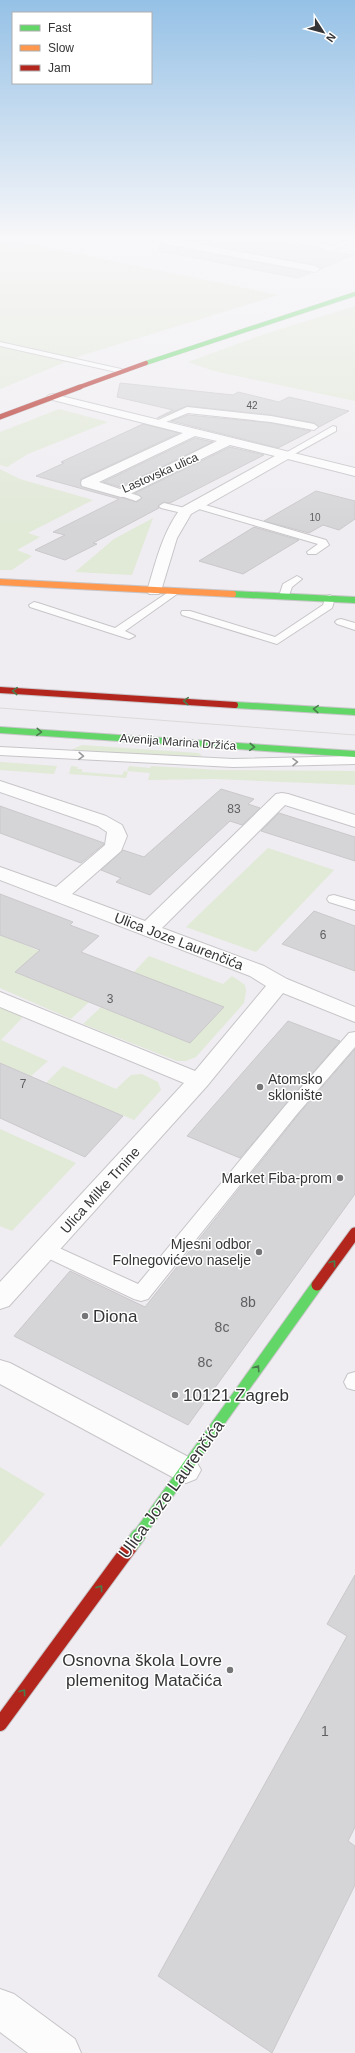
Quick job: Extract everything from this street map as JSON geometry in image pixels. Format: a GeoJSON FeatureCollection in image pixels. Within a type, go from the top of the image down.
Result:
{"type":"FeatureCollection","features":[{"type":"Feature","properties":{"kind":"street"},"geometry":{"type":"LineString","coordinates":[[0,417],[121,371],[228,336]]}},
{"type":"Feature","properties":{"kind":"street","name":"Lastovska ulica"},"geometry":{"type":"LineString","coordinates":[[53,396],[355,472]]}},
{"type":"Feature","properties":{"kind":"street","name":"Lastovska ulica"},"geometry":{"type":"LineString","coordinates":[[194,432],[87,484],[121,493],[228,441]]}},
{"type":"Feature","properties":{"kind":"street"},"geometry":{"type":"LineString","coordinates":[[154,591],[179,518],[190,508],[286,455]]}},
{"type":"Feature","properties":{"kind":"street"},"geometry":{"type":"LineString","coordinates":[[0,582],[173,592],[355,600]]}},
{"type":"Feature","properties":{"kind":"street"},"geometry":{"type":"LineString","coordinates":[[0,690],[355,712]]}},
{"type":"Feature","properties":{"kind":"street","name":"Avenija Marina Držića"},"geometry":{"type":"LineString","coordinates":[[0,730],[355,754]]}},
{"type":"Feature","properties":{"kind":"street"},"geometry":{"type":"LineString","coordinates":[[0,786],[112,825],[117,831],[118,838],[114,847],[59,895]]}},
{"type":"Feature","properties":{"kind":"street"},"geometry":{"type":"LineString","coordinates":[[149,929],[282,798],[355,821]]}},
{"type":"Feature","properties":{"kind":"street","name":"Ulica Joze Laurenčića"},"geometry":{"type":"LineString","coordinates":[[0,873],[257,971],[279,984],[355,1015]]}},
{"type":"Feature","properties":{"kind":"street","name":"Ulica Milke Trnine"},"geometry":{"type":"LineString","coordinates":[[0,1299],[199,1081],[279,984]]}},
{"type":"Feature","properties":{"kind":"street"},"geometry":{"type":"LineString","coordinates":[[0,999],[199,1081]]}},
{"type":"Feature","properties":{"kind":"street","name":"Ulica Joze Laurenčića"},"geometry":{"type":"LineString","coordinates":[[0,1724],[186,1470],[272,1345],[355,1233]]}},
{"type":"Feature","properties":{"kind":"street"},"geometry":{"type":"LineString","coordinates":[[0,1371],[186,1470]]}},
{"type":"Feature","properties":{"kind":"street"},"geometry":{"type":"LineString","coordinates":[[0,2008],[61,2053]]}},
{"type":"Feature","properties":{"kind":"lane"},"geometry":{"type":"LineString","coordinates":[[0,344],[121,371]]}},
{"type":"Feature","properties":{"kind":"lane"},"geometry":{"type":"LineString","coordinates":[[158,422],[188,410],[271,419],[314,427]]}},
{"type":"Feature","properties":{"kind":"lane"},"geometry":{"type":"LineString","coordinates":[[286,455],[333,429]]}},
{"type":"Feature","properties":{"kind":"lane"},"geometry":{"type":"LineString","coordinates":[[121,493],[136,498]]}},
{"type":"Feature","properties":{"kind":"lane"},"geometry":{"type":"LineString","coordinates":[[164,506],[190,508],[322,542],[324,544],[312,552]]}},
{"type":"Feature","properties":{"kind":"lane"},"geometry":{"type":"LineString","coordinates":[[284,596],[287,586],[297,579]]}},
{"type":"Feature","properties":{"kind":"lane"},"geometry":{"type":"LineString","coordinates":[[116,632],[173,592]]}},
{"type":"Feature","properties":{"kind":"lane"},"geometry":{"type":"LineString","coordinates":[[277,641],[328,606],[330,598]]}},
{"type":"Feature","properties":{"kind":"lane"},"geometry":{"type":"LineString","coordinates":[[34,605],[129,636]]}},
{"type":"Feature","properties":{"kind":"lane"},"geometry":{"type":"LineString","coordinates":[[186,613],[290,646]]}},
{"type":"Feature","properties":{"kind":"lane"},"geometry":{"type":"LineString","coordinates":[[341,622],[355,627]]}},
{"type":"Feature","properties":{"kind":"lane"},"geometry":{"type":"LineString","coordinates":[[0,751],[225,763],[355,760]]}},
{"type":"Feature","properties":{"kind":"lane"},"geometry":{"type":"LineString","coordinates":[[334,899],[355,906]]}},
{"type":"Feature","properties":{"kind":"lane"},"geometry":{"type":"LineString","coordinates":[[46,1249],[142,1294],[291,1110],[355,1037]]}},
{"type":"Feature","properties":{"kind":"green space"},"geometry":{"type":"Polygon","coordinates":[[[0,336],[146,336],[80,356],[0,389],[0,336]]]}},
{"type":"Feature","properties":{"kind":"green space"},"geometry":{"type":"Polygon","coordinates":[[[260,336],[355,336],[355,401],[214,371],[188,362],[260,336]]]}},
{"type":"Feature","properties":{"kind":"green space"},"geometry":{"type":"Polygon","coordinates":[[[59,409],[108,422],[28,454],[7,467],[0,465],[0,432],[59,409]]]}},
{"type":"Feature","properties":{"kind":"green space"},"geometry":{"type":"Polygon","coordinates":[[[0,469],[20,479],[93,500],[28,533],[40,537],[17,550],[32,556],[12,570],[0,570],[0,469]]]}},
{"type":"Feature","properties":{"kind":"green space"},"geometry":{"type":"Polygon","coordinates":[[[153,518],[132,575],[75,572],[114,539],[153,518]]]}},
{"type":"Feature","properties":{"kind":"green space"},"geometry":{"type":"Polygon","coordinates":[[[82,745],[198,753],[202,755],[195,757],[162,757],[71,750],[82,745]]]}},
{"type":"Feature","properties":{"kind":"green space"},"geometry":{"type":"Polygon","coordinates":[[[0,762],[57,766],[54,774],[0,770],[0,762]]]}},
{"type":"Feature","properties":{"kind":"green space"},"geometry":{"type":"Polygon","coordinates":[[[71,766],[78,767],[77,769],[82,769],[82,772],[122,775],[124,771],[128,772],[126,778],[69,774],[71,766]]]}},
{"type":"Feature","properties":{"kind":"green space"},"geometry":{"type":"Polygon","coordinates":[[[129,766],[220,770],[355,771],[355,785],[216,779],[148,780],[150,773],[127,771],[129,766]]]}},
{"type":"Feature","properties":{"kind":"green space"},"geometry":{"type":"Polygon","coordinates":[[[268,848],[334,870],[256,952],[186,927],[268,848]]]}},
{"type":"Feature","properties":{"kind":"green space"},"geometry":{"type":"Polygon","coordinates":[[[0,935],[40,951],[15,972],[89,1002],[71,1019],[0,988],[0,935]]]}},
{"type":"Feature","properties":{"kind":"green space"},"geometry":{"type":"Polygon","coordinates":[[[149,956],[223,984],[232,976],[245,985],[246,991],[244,1003],[196,1057],[186,1061],[177,1061],[83,1024],[101,1007],[190,1043],[133,973],[149,956]]]}},
{"type":"Feature","properties":{"kind":"green space"},"geometry":{"type":"Polygon","coordinates":[[[0,1005],[18,1012],[22,1018],[1,1040],[48,1061],[31,1076],[0,1063],[0,1005]]]}},
{"type":"Feature","properties":{"kind":"green space"},"geometry":{"type":"Polygon","coordinates":[[[63,1066],[116,1089],[131,1075],[142,1074],[158,1082],[161,1090],[134,1120],[46,1083],[63,1066]]]}},
{"type":"Feature","properties":{"kind":"green space"},"geometry":{"type":"Polygon","coordinates":[[[0,1129],[76,1163],[12,1231],[0,1226],[0,1129]]]}},
{"type":"Feature","properties":{"kind":"green space"},"geometry":{"type":"Polygon","coordinates":[[[0,1467],[45,1494],[0,1547],[0,1467]]]}},
{"type":"Feature","properties":{"kind":"building"},"geometry":{"type":"Polygon","coordinates":[[[120,383],[233,395],[238,392],[279,402],[289,397],[349,411],[319,427],[314,423],[271,415],[187,406],[157,418],[173,410],[117,397],[120,383]]]}},
{"type":"Feature","properties":{"kind":"building"},"geometry":{"type":"Polygon","coordinates":[[[188,415],[271,423],[311,431],[278,448],[171,421],[188,415]]]}},
{"type":"Feature","properties":{"kind":"building"},"geometry":{"type":"Polygon","coordinates":[[[143,424],[179,433],[81,479],[81,486],[137,502],[142,498],[135,493],[230,447],[264,455],[170,503],[163,502],[158,506],[159,508],[93,543],[97,544],[65,560],[35,550],[65,535],[53,532],[119,499],[36,476],[64,463],[61,462],[143,424]]]}},
{"type":"Feature","properties":{"kind":"building"},"geometry":{"type":"Polygon","coordinates":[[[195,438],[213,442],[120,487],[103,482],[195,438]]]}},
{"type":"Feature","properties":{"kind":"building"},"geometry":{"type":"Polygon","coordinates":[[[316,491],[355,501],[355,519],[339,530],[323,525],[309,533],[264,521],[316,491]]]}},
{"type":"Feature","properties":{"kind":"building"},"geometry":{"type":"Polygon","coordinates":[[[254,527],[299,540],[243,574],[199,561],[254,527]]]}},
{"type":"Feature","properties":{"kind":"building"},"geometry":{"type":"Polygon","coordinates":[[[221,789],[254,799],[248,804],[260,808],[242,825],[230,821],[150,895],[116,882],[121,878],[101,870],[123,850],[144,857],[221,789]]]}},
{"type":"Feature","properties":{"kind":"building"},"geometry":{"type":"Polygon","coordinates":[[[0,806],[104,844],[81,863],[0,833],[0,806]]]}},
{"type":"Feature","properties":{"kind":"building"},"geometry":{"type":"Polygon","coordinates":[[[279,813],[355,837],[355,861],[261,831],[279,813]]]}},
{"type":"Feature","properties":{"kind":"building"},"geometry":{"type":"Polygon","coordinates":[[[0,894],[73,922],[70,925],[99,936],[81,952],[224,1007],[190,1043],[15,972],[40,950],[0,935],[0,894]]]}},
{"type":"Feature","properties":{"kind":"building"},"geometry":{"type":"Polygon","coordinates":[[[314,911],[355,926],[355,971],[282,944],[314,911]]]}},
{"type":"Feature","properties":{"kind":"building","name":"Atomsko sklonište"},"geometry":{"type":"Polygon","coordinates":[[[288,1021],[340,1041],[240,1158],[187,1136],[288,1021]]]}},
{"type":"Feature","properties":{"kind":"building"},"geometry":{"type":"Polygon","coordinates":[[[355,1049],[355,1194],[188,1425],[14,1336],[70,1271],[145,1307],[298,1115],[355,1049]]]}},
{"type":"Feature","properties":{"kind":"building"},"geometry":{"type":"Polygon","coordinates":[[[0,1063],[123,1116],[85,1157],[0,1118],[0,1063]]]}},
{"type":"Feature","properties":{"kind":"building"},"geometry":{"type":"Polygon","coordinates":[[[355,1575],[355,1827],[348,1841],[355,1846],[355,1885],[272,2053],[158,1976],[347,1636],[327,1624],[355,1575]]]}},
{"type":"Feature","properties":{"kind":"tram line"},"geometry":{"type":"LineString","coordinates":[[0,708],[355,735]]}},
{"type":"Feature","properties":{"kind":"traffic: fast"},"geometry":{"type":"LineString","coordinates":[[146,363],[228,336]]}},
{"type":"Feature","properties":{"kind":"traffic: fast"},"geometry":{"type":"LineString","coordinates":[[233,594],[355,600]]}},
{"type":"Feature","properties":{"kind":"traffic: fast"},"geometry":{"type":"LineString","coordinates":[[235,705],[355,712]]}},
{"type":"Feature","properties":{"kind":"traffic: fast"},"geometry":{"type":"LineString","coordinates":[[0,730],[355,754]]}},
{"type":"Feature","properties":{"kind":"traffic: fast"},"geometry":{"type":"LineString","coordinates":[[130,1547],[317,1285]]}},
{"type":"Feature","properties":{"kind":"traffic: slow"},"geometry":{"type":"LineString","coordinates":[[0,582],[233,594]]}},
{"type":"Feature","properties":{"kind":"traffic: jam"},"geometry":{"type":"LineString","coordinates":[[0,417],[146,363]]}},
{"type":"Feature","properties":{"kind":"traffic: jam"},"geometry":{"type":"LineString","coordinates":[[0,690],[235,705]]}},
{"type":"Feature","properties":{"kind":"traffic: jam"},"geometry":{"type":"LineString","coordinates":[[317,1285],[355,1233]]}},
{"type":"Feature","properties":{"kind":"traffic: jam"},"geometry":{"type":"LineString","coordinates":[[0,1724],[130,1547]]}},
{"type":"Feature","properties":{"kind":"place","name":"Atomsko sklonište"},"geometry":{"type":"Point","coordinates":[260,1087]}},
{"type":"Feature","properties":{"kind":"place","name":"Market Fiba-prom"},"geometry":{"type":"Point","coordinates":[340,1178]}},
{"type":"Feature","properties":{"kind":"place","name":"Mjesni odbor Folnegovićevo naselje"},"geometry":{"type":"Point","coordinates":[259,1252]}},
{"type":"Feature","properties":{"kind":"place","name":"Diona"},"geometry":{"type":"Point","coordinates":[85,1316]}},
{"type":"Feature","properties":{"kind":"place","name":"10121 Zagreb"},"geometry":{"type":"Point","coordinates":[175,1395]}},
{"type":"Feature","properties":{"kind":"place","name":"Osnovna škola Lovre plemenitog Matačića"},"geometry":{"type":"Point","coordinates":[230,1670]}}]}
